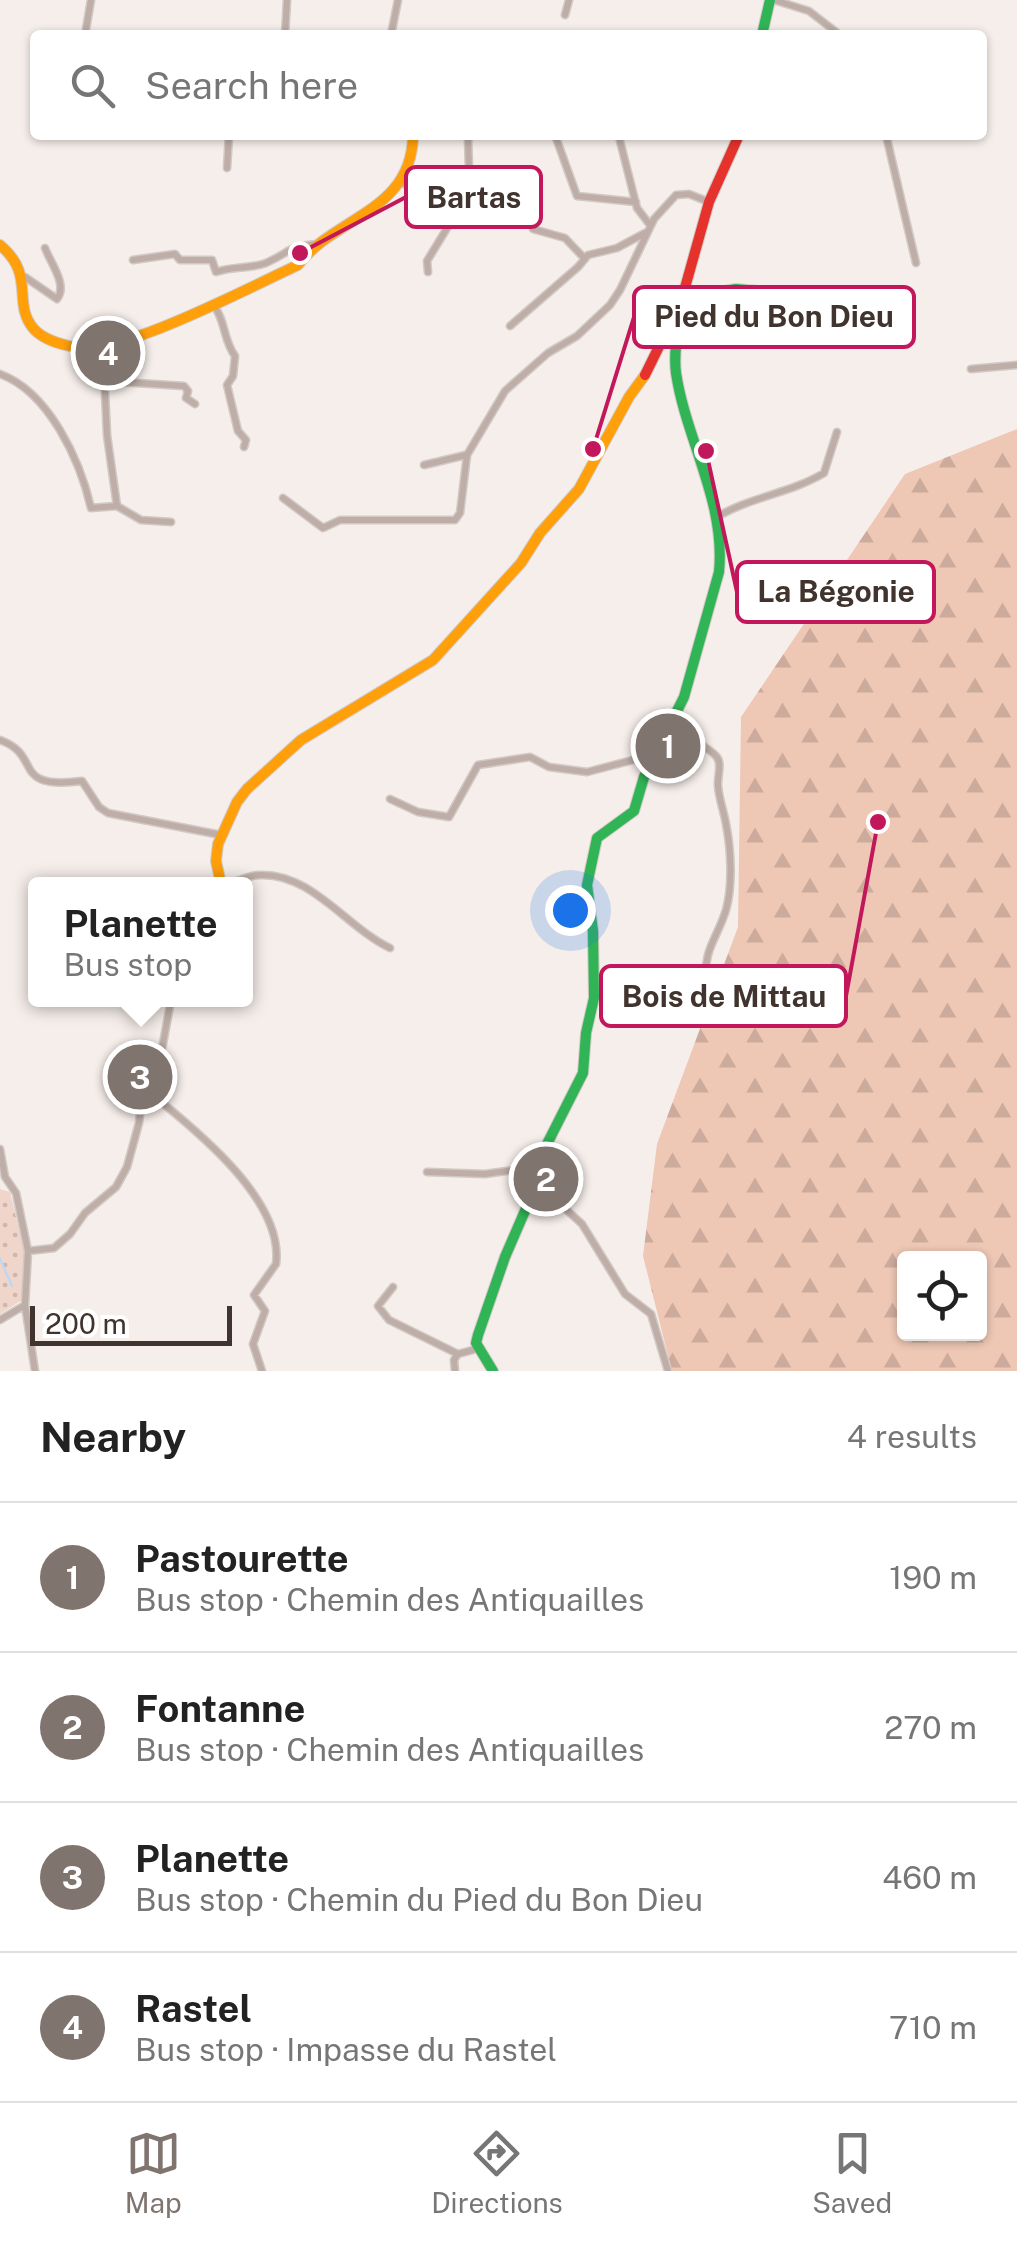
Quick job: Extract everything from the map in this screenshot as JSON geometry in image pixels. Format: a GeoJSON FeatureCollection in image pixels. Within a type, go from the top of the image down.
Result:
{"type":"FeatureCollection","features":[{"type":"Feature","properties":{"kind":"street"},"geometry":{"type":"LineString","coordinates":[[86,30],[90,0]]}},
{"type":"Feature","properties":{"kind":"street"},"geometry":{"type":"LineString","coordinates":[[285,30],[288,0]]}},
{"type":"Feature","properties":{"kind":"street"},"geometry":{"type":"LineString","coordinates":[[392,30],[398,0]]}},
{"type":"Feature","properties":{"kind":"street"},"geometry":{"type":"LineString","coordinates":[[565,15],[570,0]]}},
{"type":"Feature","properties":{"kind":"street"},"geometry":{"type":"LineString","coordinates":[[763,30],[772,0],[808,11],[833,30]]}},
{"type":"Feature","properties":{"kind":"street"},"geometry":{"type":"LineString","coordinates":[[226,168],[229,140]]}},
{"type":"Feature","properties":{"kind":"street"},"geometry":{"type":"LineString","coordinates":[[24,277],[26,307],[34,329],[54,341],[103,350],[181,322],[298,266],[307,252],[402,182],[413,153],[412,140]]}},
{"type":"Feature","properties":{"kind":"street"},"geometry":{"type":"LineString","coordinates":[[468,140],[469,169],[521,183],[536,200],[531,219],[534,229],[564,238],[585,259]]}},
{"type":"Feature","properties":{"kind":"street"},"geometry":{"type":"LineString","coordinates":[[557,140],[577,196],[636,202]]}},
{"type":"Feature","properties":{"kind":"street"},"geometry":{"type":"LineString","coordinates":[[222,877],[216,861],[222,835],[247,789],[287,752],[433,660],[521,563],[578,489],[629,397],[654,362],[682,297],[709,202],[737,140]]}},
{"type":"Feature","properties":{"kind":"street"},"geometry":{"type":"LineString","coordinates":[[887,140],[916,263]]}},
{"type":"Feature","properties":{"kind":"street"},"geometry":{"type":"LineString","coordinates":[[620,141],[636,208],[648,229]]}},
{"type":"Feature","properties":{"kind":"street"},"geometry":{"type":"LineString","coordinates":[[402,182],[424,193],[449,226],[427,261],[428,272]]}},
{"type":"Feature","properties":{"kind":"street"},"geometry":{"type":"LineString","coordinates":[[283,498],[323,528],[340,520],[454,520],[460,512],[467,454],[510,383],[548,353],[578,336],[610,306],[648,229],[676,195],[689,194],[709,202]]}},
{"type":"Feature","properties":{"kind":"street"},"geometry":{"type":"LineString","coordinates":[[510,326],[588,254],[616,248],[648,229]]}},
{"type":"Feature","properties":{"kind":"street"},"geometry":{"type":"LineString","coordinates":[[133,260],[175,254],[180,260],[212,260],[216,272],[266,262],[292,246],[321,244]]}},
{"type":"Feature","properties":{"kind":"street"},"geometry":{"type":"LineString","coordinates":[[0,245],[24,277],[57,299],[63,290],[45,248]]}},
{"type":"Feature","properties":{"kind":"street"},"geometry":{"type":"LineString","coordinates":[[682,297],[736,289],[770,292]]}},
{"type":"Feature","properties":{"kind":"street"},"geometry":{"type":"LineString","coordinates":[[494,1371],[476,1343],[478,1335],[505,1257],[538,1183],[548,1142],[583,1073],[594,998],[593,931],[587,885],[595,847],[598,838],[634,811],[644,777],[674,722],[719,572],[716,517],[676,371],[682,297]]}},
{"type":"Feature","properties":{"kind":"street"},"geometry":{"type":"LineString","coordinates":[[213,304],[222,317],[227,345],[236,356],[234,376],[227,385],[238,431],[246,440],[244,447]]}},
{"type":"Feature","properties":{"kind":"street"},"geometry":{"type":"LineString","coordinates":[[103,350],[107,434],[117,506]]}},
{"type":"Feature","properties":{"kind":"street"},"geometry":{"type":"LineString","coordinates":[[971,369],[1017,364]]}},
{"type":"Feature","properties":{"kind":"street"},"geometry":{"type":"LineString","coordinates":[[0,374],[19,381],[60,430],[83,474],[91,508],[117,506],[141,520],[171,522]]}},
{"type":"Feature","properties":{"kind":"street"},"geometry":{"type":"LineString","coordinates":[[106,382],[184,386],[188,391],[186,398],[195,404]]}},
{"type":"Feature","properties":{"kind":"street"},"geometry":{"type":"LineString","coordinates":[[716,517],[735,506],[824,473],[838,432]]}},
{"type":"Feature","properties":{"kind":"street"},"geometry":{"type":"LineString","coordinates":[[424,465],[467,454]]}},
{"type":"Feature","properties":{"kind":"street"},"geometry":{"type":"LineString","coordinates":[[674,722],[683,736],[716,756],[719,762],[718,786],[730,855],[726,908],[707,950],[706,983]]}},
{"type":"Feature","properties":{"kind":"street"},"geometry":{"type":"LineString","coordinates":[[0,740],[17,748],[37,780],[65,784],[82,781],[98,807],[108,813],[222,835]]}},
{"type":"Feature","properties":{"kind":"street"},"geometry":{"type":"LineString","coordinates":[[390,799],[418,812],[448,818],[478,765],[530,757],[549,767],[587,772],[658,754]]}},
{"type":"Feature","properties":{"kind":"street"},"geometry":{"type":"LineString","coordinates":[[247,877],[283,877],[299,883],[390,948]]}},
{"type":"Feature","properties":{"kind":"street"},"geometry":{"type":"LineString","coordinates":[[170,1007],[160,1060],[160,1101],[204,1137],[262,1206],[272,1229],[276,1264],[254,1294],[265,1311],[253,1344],[262,1371]]}},
{"type":"Feature","properties":{"kind":"street"},"geometry":{"type":"LineString","coordinates":[[28,1251],[54,1248],[85,1213],[116,1187],[127,1167],[143,1088],[160,1060]]}},
{"type":"Feature","properties":{"kind":"street"},"geometry":{"type":"LineString","coordinates":[[0,1149],[5,1177],[16,1193],[28,1251],[25,1305],[35,1371]]}},
{"type":"Feature","properties":{"kind":"street"},"geometry":{"type":"LineString","coordinates":[[427,1172],[485,1174],[543,1166]]}},
{"type":"Feature","properties":{"kind":"street"},"geometry":{"type":"LineString","coordinates":[[538,1183],[582,1224],[626,1294],[651,1314],[668,1371]]}},
{"type":"Feature","properties":{"kind":"street"},"geometry":{"type":"LineString","coordinates":[[393,1287],[378,1306],[390,1320],[458,1354]]}},
{"type":"Feature","properties":{"kind":"street"},"geometry":{"type":"LineString","coordinates":[[0,1320],[25,1305]]}},
{"type":"Feature","properties":{"kind":"street"},"geometry":{"type":"LineString","coordinates":[[455,1371],[458,1354],[480,1348]]}},
{"type":"Feature","properties":{"kind":"shaded area"},"geometry":{"type":"Polygon","coordinates":[[[0,1189],[10,1192],[25,1255],[22,1300],[0,1314],[0,1189]]]}},
{"type":"Feature","properties":{"kind":"green space"},"geometry":{"type":"Polygon","coordinates":[[[1017,429],[1017,1371],[672,1371],[643,1256],[657,1144],[738,927],[741,717],[905,474],[1017,429]]]}},
{"type":"Feature","properties":{"kind":"waterway"},"geometry":{"type":"LineString","coordinates":[[0,1259],[12,1286]]}},
{"type":"Feature","properties":{"kind":"traffic: fast"},"geometry":{"type":"LineString","coordinates":[[763,30],[770,0]]}},
{"type":"Feature","properties":{"kind":"traffic: fast"},"geometry":{"type":"LineString","coordinates":[[683,293],[696,296],[736,289],[770,292]]}},
{"type":"Feature","properties":{"kind":"traffic: fast"},"geometry":{"type":"LineString","coordinates":[[493,1371],[476,1343],[478,1335],[505,1257],[537,1183],[548,1142],[583,1073],[594,998],[593,931],[587,885],[597,838],[634,811],[644,777],[684,697],[719,572],[717,521],[676,373],[681,302]]}},
{"type":"Feature","properties":{"kind":"traffic: slow"},"geometry":{"type":"LineString","coordinates":[[0,245],[17,267],[27,318],[39,334],[78,347],[112,347],[188,317],[298,265],[331,235],[386,197],[400,181],[412,140]]}},
{"type":"Feature","properties":{"kind":"traffic: slow"},"geometry":{"type":"LineString","coordinates":[[219,877],[218,844],[247,789],[301,740],[433,660],[521,563],[540,533],[579,489],[645,375]]}},
{"type":"Feature","properties":{"kind":"traffic: jam"},"geometry":{"type":"LineString","coordinates":[[645,375],[681,302],[709,202],[737,140]]}},
{"type":"Feature","properties":{"kind":"place","name":"Bartas"},"geometry":{"type":"Point","coordinates":[300,253]}},
{"type":"Feature","properties":{"kind":"place","name":"Rastel"},"geometry":{"type":"Point","coordinates":[108,353]}},
{"type":"Feature","properties":{"kind":"place","name":"Pied du Bon Dieu"},"geometry":{"type":"Point","coordinates":[593,449]}},
{"type":"Feature","properties":{"kind":"place","name":"La Bégonie"},"geometry":{"type":"Point","coordinates":[706,451]}},
{"type":"Feature","properties":{"kind":"place","name":"Pastourette"},"geometry":{"type":"Point","coordinates":[668,746]}},
{"type":"Feature","properties":{"kind":"place","name":"Bois de Mittau"},"geometry":{"type":"Point","coordinates":[878,822]}},
{"type":"Feature","properties":{"kind":"place","name":"Planette"},"geometry":{"type":"Point","coordinates":[140,1077]}},
{"type":"Feature","properties":{"kind":"place","name":"Fontanne"},"geometry":{"type":"Point","coordinates":[546,1179]}}]}
